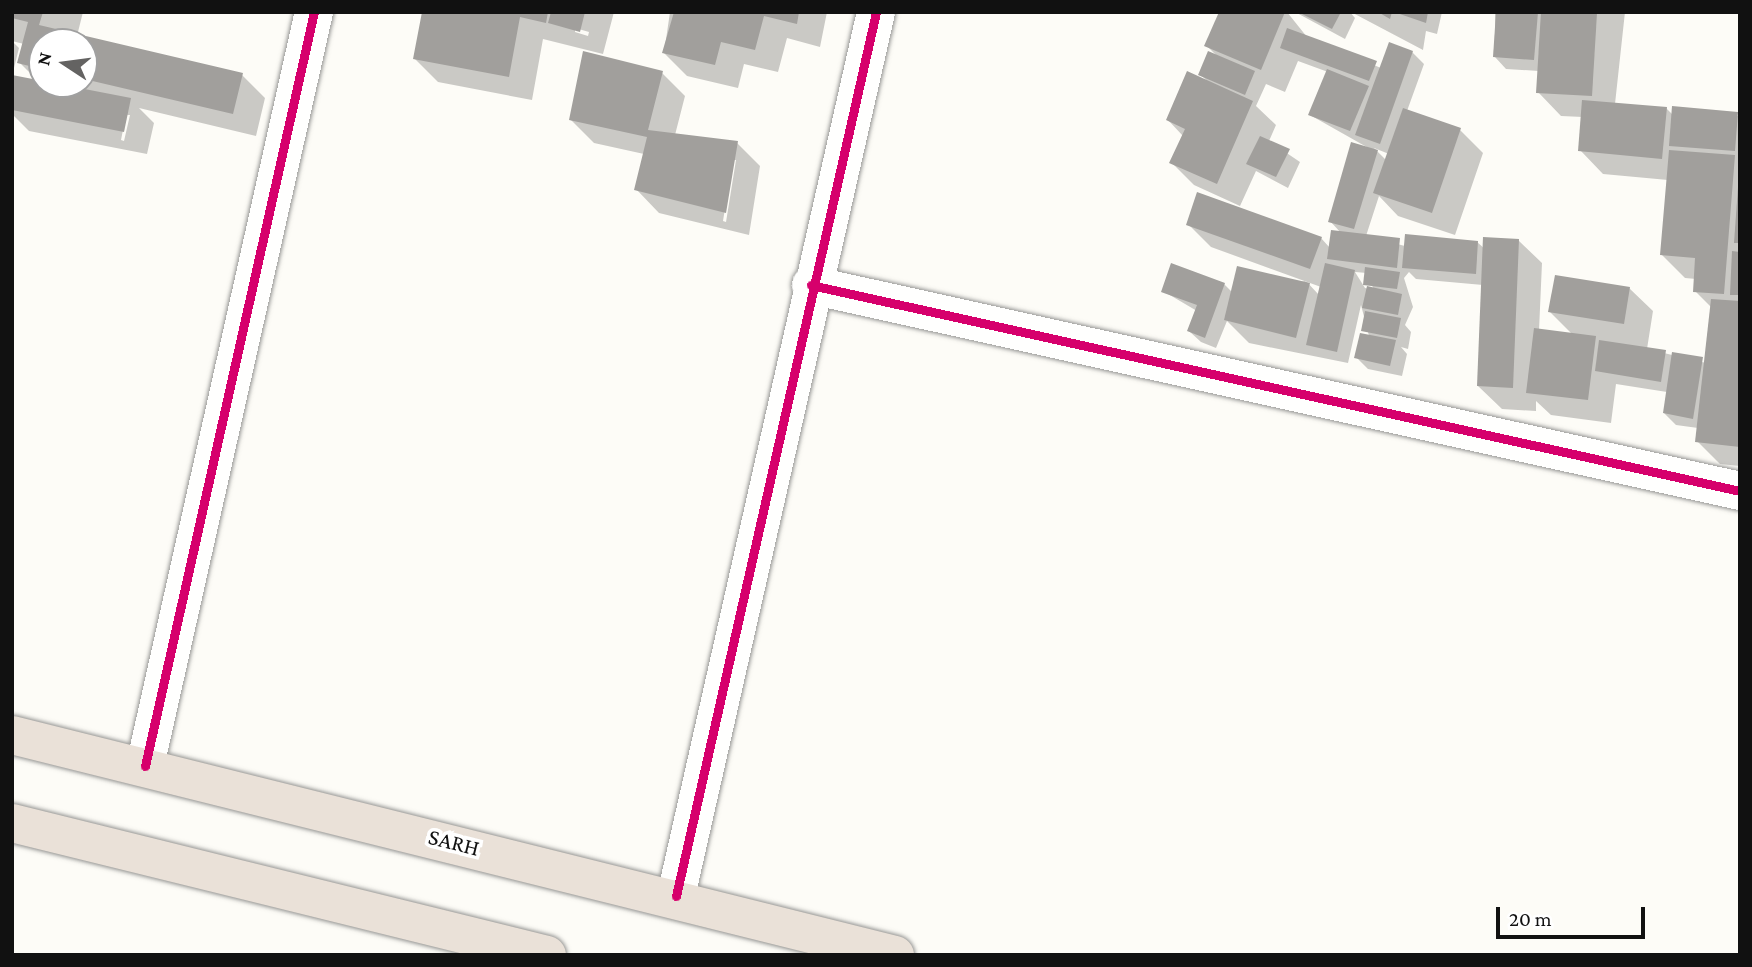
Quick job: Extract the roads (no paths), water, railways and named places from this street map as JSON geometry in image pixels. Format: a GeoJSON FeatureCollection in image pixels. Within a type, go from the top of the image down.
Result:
{"type":"FeatureCollection","features":[{"type":"Feature","properties":{"kind":"highway","name":"SARH"},"geometry":{"type":"LineString","coordinates":[[12,734],[676,895],[895,955]]}},
{"type":"Feature","properties":{"kind":"highway"},"geometry":{"type":"LineString","coordinates":[[12,823],[547,955]]}},
{"type":"Feature","properties":{"kind":"street"},"geometry":{"type":"LineString","coordinates":[[145,766],[314,12]]}},
{"type":"Feature","properties":{"kind":"street"},"geometry":{"type":"LineString","coordinates":[[676,895],[811,285],[876,12]]}},
{"type":"Feature","properties":{"kind":"street"},"geometry":{"type":"LineString","coordinates":[[811,285],[1740,491]]}}]}
